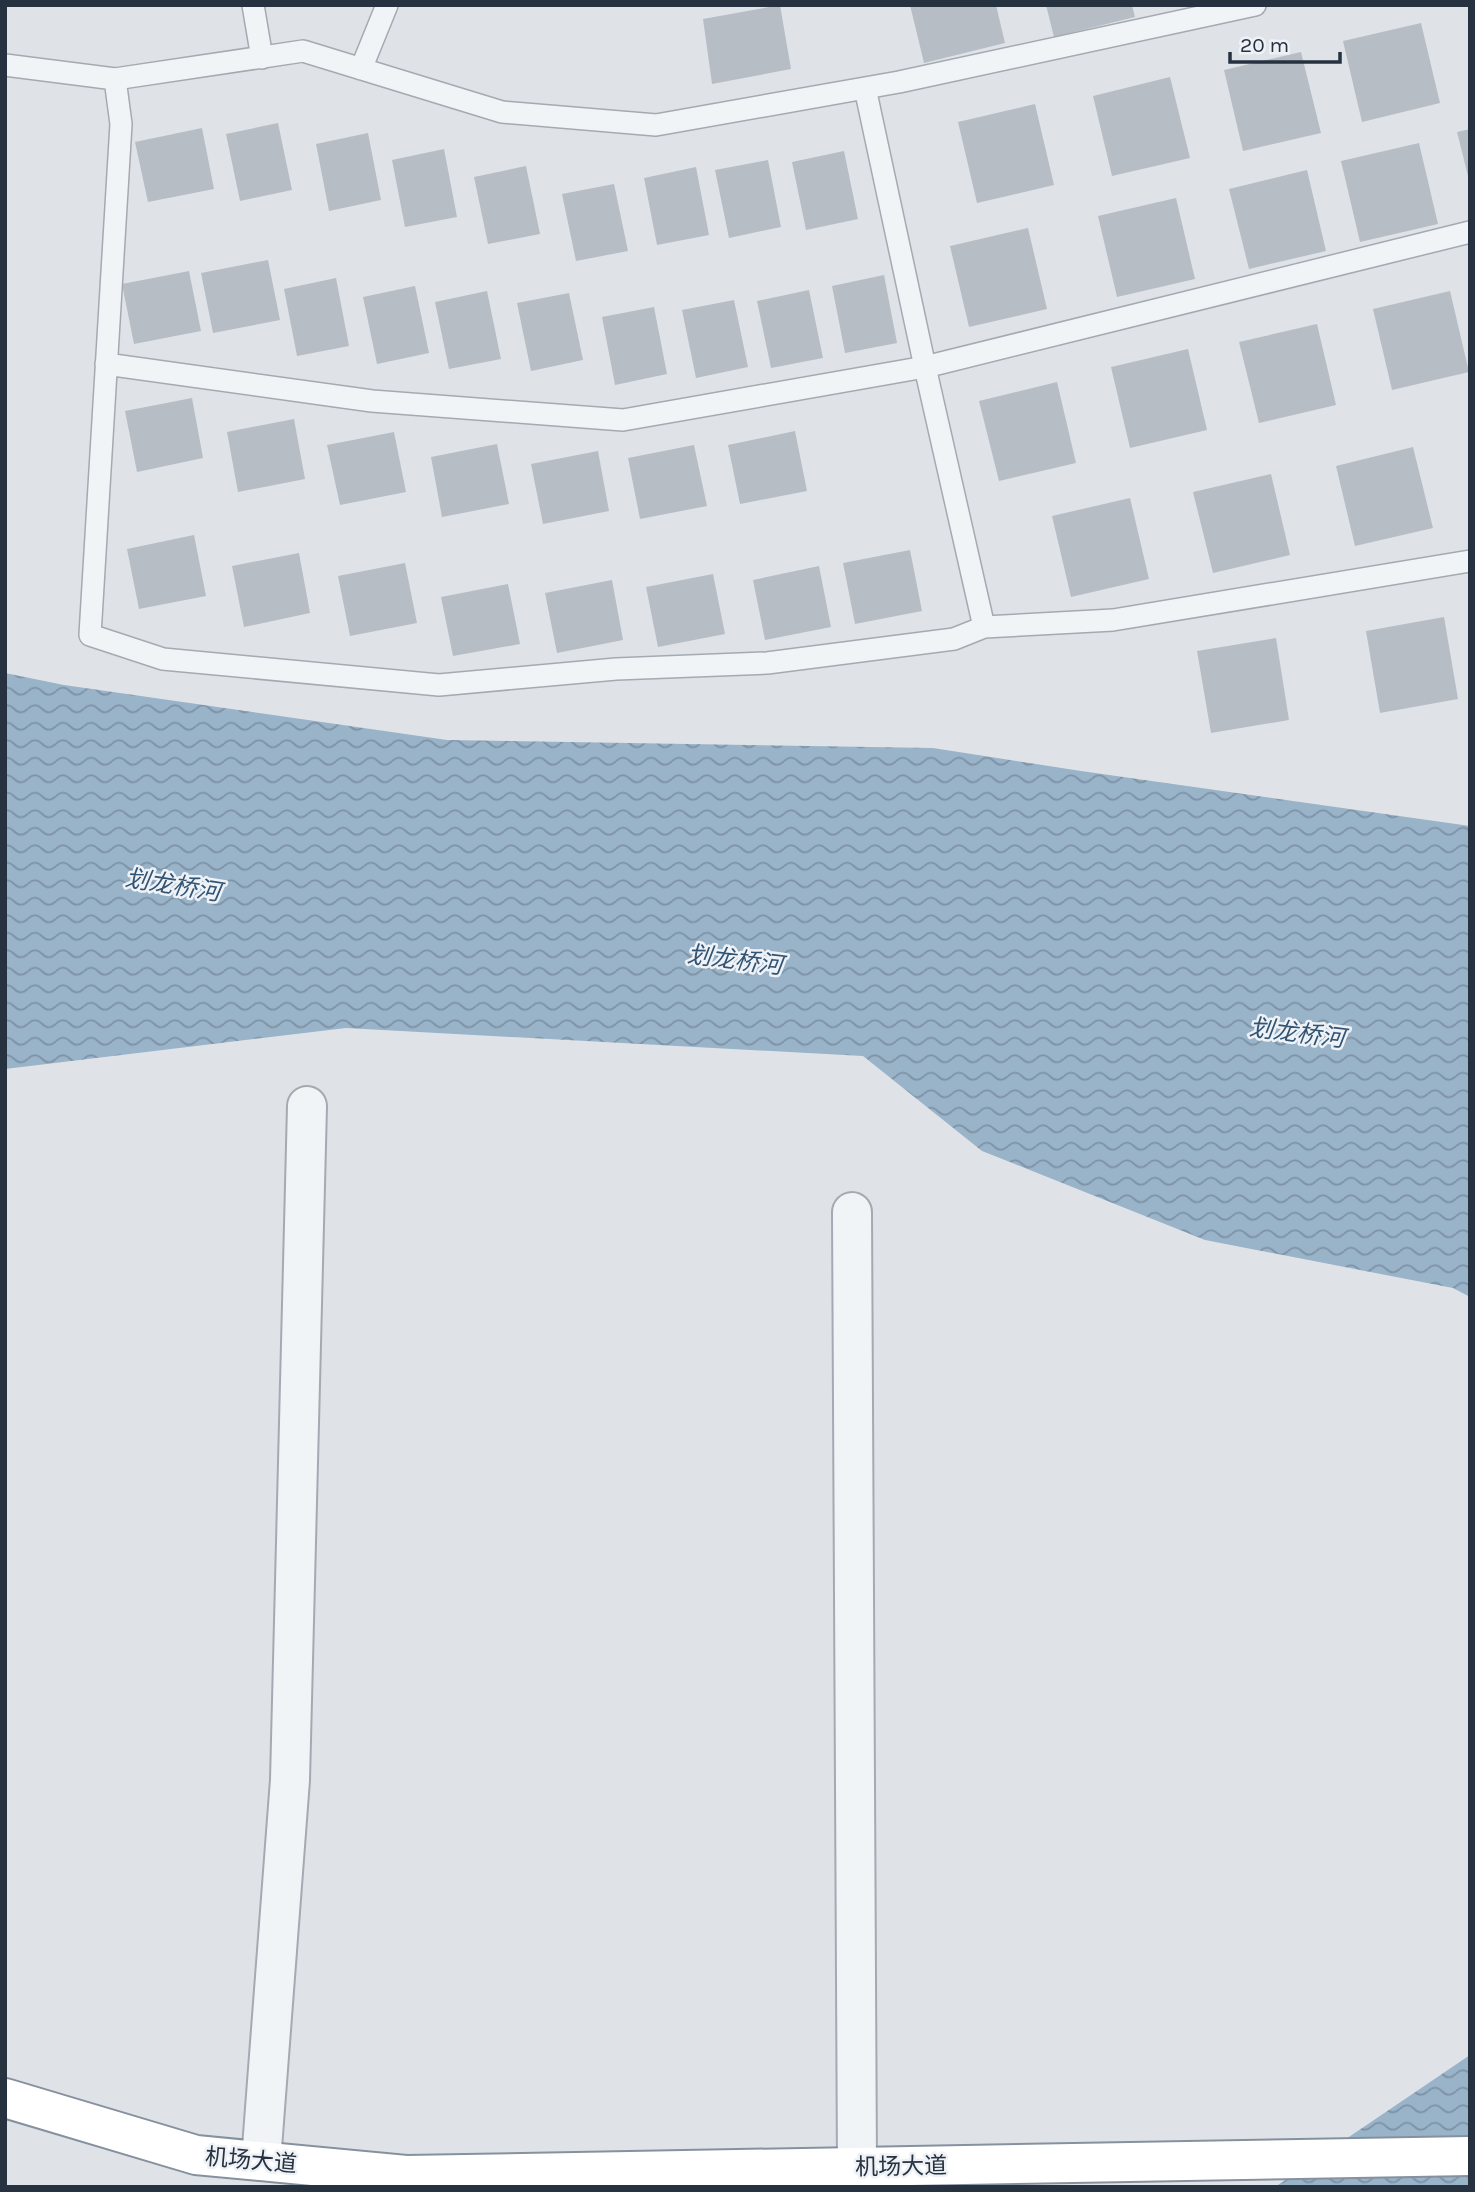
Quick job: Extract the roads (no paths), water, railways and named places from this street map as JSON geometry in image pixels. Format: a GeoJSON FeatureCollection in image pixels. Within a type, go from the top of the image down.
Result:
{"type":"FeatureCollection","features":[{"type":"Feature","properties":{"kind":"highway","name":"机场大道"},"geometry":{"type":"LineString","coordinates":[[6,2100],[196,2155],[406,2175],[1470,2156]]}},
{"type":"Feature","properties":{"kind":"street"},"geometry":{"type":"LineString","coordinates":[[261,2161],[290,1780],[307,1106]]}},
{"type":"Feature","properties":{"kind":"street"},"geometry":{"type":"LineString","coordinates":[[852,1212],[857,2167]]}},
{"type":"Feature","properties":{"kind":"lane"},"geometry":{"type":"LineString","coordinates":[[253,5],[262,58]]}},
{"type":"Feature","properties":{"kind":"lane"},"geometry":{"type":"LineString","coordinates":[[361,69],[387,5]]}},
{"type":"Feature","properties":{"kind":"lane"},"geometry":{"type":"LineString","coordinates":[[5,65],[115,79],[303,51],[502,112],[656,125],[865,88],[1255,5]]}},
{"type":"Feature","properties":{"kind":"lane"},"geometry":{"type":"LineString","coordinates":[[115,79],[121,124],[90,635],[163,659],[439,685],[616,669],[766,663],[954,639],[984,627],[1113,620],[1470,561]]}},
{"type":"Feature","properties":{"kind":"lane"},"geometry":{"type":"LineString","coordinates":[[865,88],[984,627]]}},
{"type":"Feature","properties":{"kind":"lane"},"geometry":{"type":"LineString","coordinates":[[106,364],[372,401],[623,420],[925,367],[1470,232]]}},
{"type":"Feature","properties":{"kind":"water","name":"划龙桥河"},"geometry":{"type":"Polygon","coordinates":[[[5,673],[64,685],[447,740],[933,748],[1470,826],[1470,1297],[1453,1288],[1205,1240],[982,1151],[863,1056],[346,1028],[5,1069],[5,673]]]}},
{"type":"Feature","properties":{"kind":"water"},"geometry":{"type":"Polygon","coordinates":[[[1470,2055],[1470,2187],[1275,2187],[1470,2055]]]}}]}
